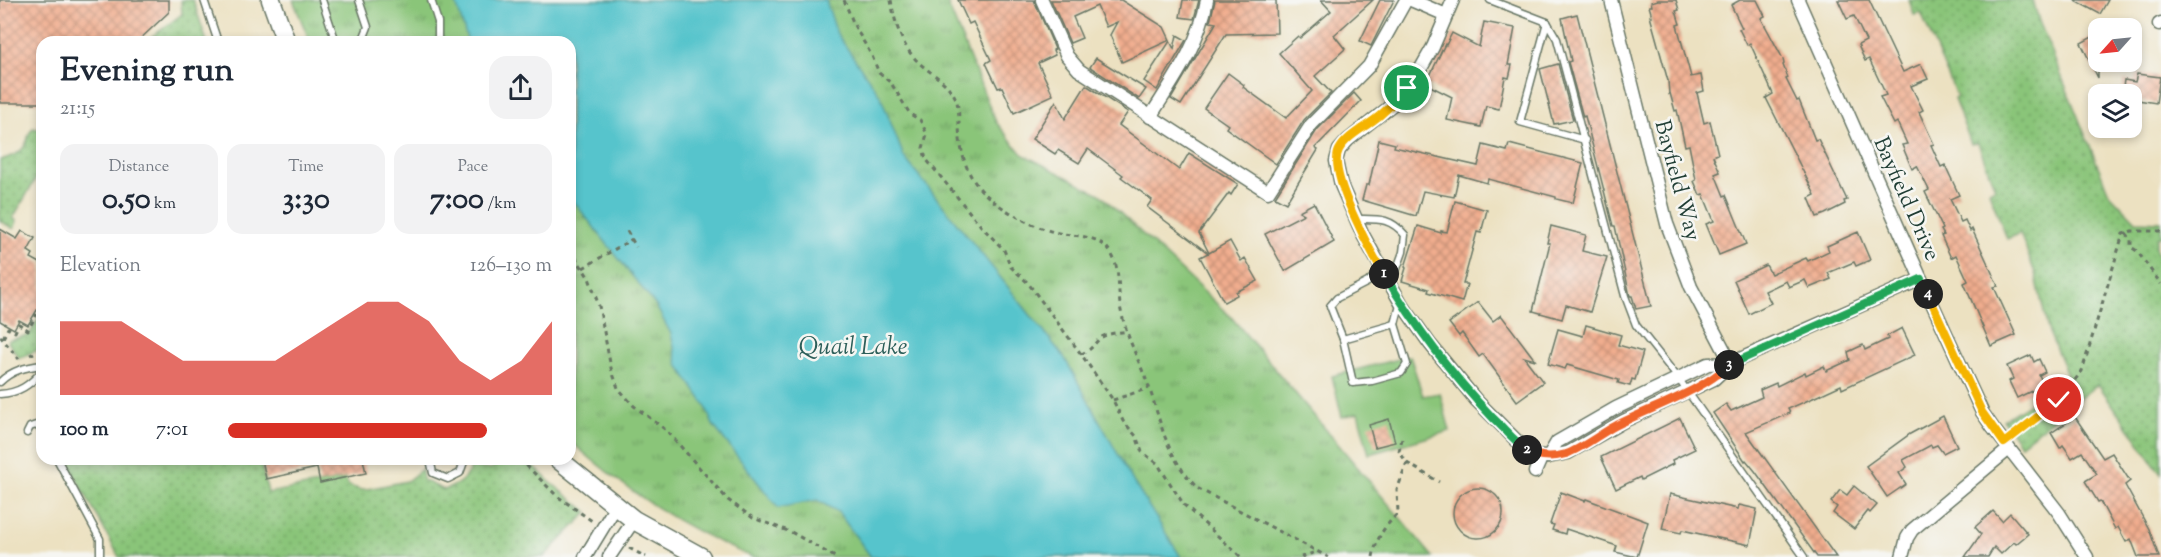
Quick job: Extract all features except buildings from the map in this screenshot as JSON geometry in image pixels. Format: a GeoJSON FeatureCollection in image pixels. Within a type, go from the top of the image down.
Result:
{"type":"FeatureCollection","features":[{"type":"Feature","properties":{"kind":"street"},"geometry":{"type":"LineString","coordinates":[[271,0],[284,36]]}},
{"type":"Feature","properties":{"kind":"street"},"geometry":{"type":"LineString","coordinates":[[1042,0],[1072,63],[1079,70],[1268,192],[1311,125],[1370,66],[1406,0]]}},
{"type":"Feature","properties":{"kind":"street"},"geometry":{"type":"LineString","coordinates":[[1150,117],[1185,62],[1197,38],[1207,0]]}},
{"type":"Feature","properties":{"kind":"street"},"geometry":{"type":"LineString","coordinates":[[1411,0],[1446,15]]}},
{"type":"Feature","properties":{"kind":"street"},"geometry":{"type":"LineString","coordinates":[[1454,0],[1429,55],[1407,88],[1392,105],[1339,150],[1336,161],[1337,173],[1356,219],[1401,303],[1430,344],[1476,400],[1523,447],[1535,455],[1545,457],[1568,453],[1624,421],[1714,379],[1731,363],[1921,279]]}},
{"type":"Feature","properties":{"kind":"street","name":"Bayfield Way"},"geometry":{"type":"LineString","coordinates":[[1611,0],[1670,232],[1691,287],[1731,363]]}},
{"type":"Feature","properties":{"kind":"street","name":"Bayfield Drive"},"geometry":{"type":"LineString","coordinates":[[1798,0],[1982,412],[2072,530],[2087,557]]}},
{"type":"Feature","properties":{"kind":"street"},"geometry":{"type":"LineString","coordinates":[[1535,472],[1557,442],[1616,408],[1708,364],[1731,363]]}},
{"type":"Feature","properties":{"kind":"street"},"geometry":{"type":"LineString","coordinates":[[1902,557],[1907,538],[1912,530],[2006,446]]}},
{"type":"Feature","properties":{"kind":"street"},"geometry":{"type":"LineString","coordinates":[[565,465],[634,520],[701,557]]}},
{"type":"Feature","properties":{"kind":"street"},"geometry":{"type":"LineString","coordinates":[[585,557],[616,506]]}},
{"type":"Feature","properties":{"kind":"street"},"geometry":{"type":"LineString","coordinates":[[609,557],[634,520]]}},
{"type":"Feature","properties":{"kind":"lane"},"geometry":{"type":"LineString","coordinates":[[204,0],[216,36]]}},
{"type":"Feature","properties":{"kind":"lane"},"geometry":{"type":"LineString","coordinates":[[322,0],[334,36]]}},
{"type":"Feature","properties":{"kind":"lane"},"geometry":{"type":"LineString","coordinates":[[359,0],[368,27],[364,36]]}},
{"type":"Feature","properties":{"kind":"lane"},"geometry":{"type":"LineString","coordinates":[[431,0],[438,21],[438,36]]}},
{"type":"Feature","properties":{"kind":"lane"},"geometry":{"type":"LineString","coordinates":[[1490,0],[1547,22],[1557,39],[1624,296],[1636,326],[1678,378],[1804,557]]}},
{"type":"Feature","properties":{"kind":"lane"},"geometry":{"type":"LineString","coordinates":[[1547,22],[1520,122],[1585,140]]}},
{"type":"Feature","properties":{"kind":"lane"},"geometry":{"type":"LineString","coordinates":[[1356,219],[1382,219],[1396,225],[1405,235],[1403,252],[1391,286]]}},
{"type":"Feature","properties":{"kind":"lane"},"geometry":{"type":"LineString","coordinates":[[1381,269],[1368,282],[1337,298],[1330,306],[1343,339],[1353,383],[1372,381],[1401,373],[1407,364],[1395,324],[1401,303]]}},
{"type":"Feature","properties":{"kind":"lane"},"geometry":{"type":"LineString","coordinates":[[1343,339],[1395,324]]}},
{"type":"Feature","properties":{"kind":"lane"},"geometry":{"type":"LineString","coordinates":[[0,382],[12,372],[36,366]]}},
{"type":"Feature","properties":{"kind":"lane"},"geometry":{"type":"LineString","coordinates":[[0,394],[21,390],[36,378]]}},
{"type":"Feature","properties":{"kind":"lane"},"geometry":{"type":"LineString","coordinates":[[27,433],[30,427],[36,426]]}},
{"type":"Feature","properties":{"kind":"lane"},"geometry":{"type":"LineString","coordinates":[[60,465],[100,540],[100,557]]}},
{"type":"Feature","properties":{"kind":"lane"},"geometry":{"type":"LineString","coordinates":[[431,465],[433,473],[448,479],[460,473],[463,465]]}},
{"type":"Feature","properties":{"kind":"path"},"geometry":{"type":"LineString","coordinates":[[849,0],[844,1],[879,73],[891,83],[910,114],[920,120],[927,134],[923,148],[926,159],[981,226],[1004,250],[1011,267],[1029,283],[1113,400],[1123,421],[1136,436],[1142,452],[1157,463],[1184,505],[1241,557]]}},
{"type":"Feature","properties":{"kind":"path"},"geometry":{"type":"LineString","coordinates":[[891,0],[896,26],[906,47],[922,66],[941,79],[955,96],[959,112],[961,153],[971,176],[990,197],[1028,222],[1055,232],[1086,236],[1104,243],[1114,258],[1121,313],[1170,453],[1184,474],[1197,488],[1328,557]]}},
{"type":"Feature","properties":{"kind":"path"},"geometry":{"type":"LineString","coordinates":[[627,231],[636,247]]}},
{"type":"Feature","properties":{"kind":"path"},"geometry":{"type":"LineString","coordinates":[[2006,446],[2059,400],[2082,371],[2123,234],[2161,231]]}},
{"type":"Feature","properties":{"kind":"path"},"geometry":{"type":"LineString","coordinates":[[2126,232],[2131,239],[2131,247],[2137,251],[2161,284]]}},
{"type":"Feature","properties":{"kind":"path"},"geometry":{"type":"LineString","coordinates":[[583,268],[632,239]]}},
{"type":"Feature","properties":{"kind":"path"},"geometry":{"type":"LineString","coordinates":[[576,258],[589,278],[618,388],[634,406],[666,430],[728,500],[753,518],[791,532],[836,557]]}},
{"type":"Feature","properties":{"kind":"path"},"geometry":{"type":"LineString","coordinates":[[20,361],[1,337],[9,328],[15,332],[19,324],[28,330],[36,316]]}},
{"type":"Feature","properties":{"kind":"path"},"geometry":{"type":"LineString","coordinates":[[1081,354],[1093,348],[1100,338],[1108,334],[1127,331]]}},
{"type":"Feature","properties":{"kind":"path"},"geometry":{"type":"LineString","coordinates":[[1113,400],[1149,388]]}},
{"type":"Feature","properties":{"kind":"path"},"geometry":{"type":"LineString","coordinates":[[1402,439],[1399,451],[1407,463],[1439,482]]}},
{"type":"Feature","properties":{"kind":"path"},"geometry":{"type":"LineString","coordinates":[[1373,557],[1375,543],[1386,524],[1398,513],[1397,490],[1407,463]]}},
{"type":"Feature","properties":{"kind":"path"},"geometry":{"type":"LineString","coordinates":[[526,465],[557,496],[603,529]]}},
{"type":"Feature","properties":{"kind":"path"},"geometry":{"type":"LineString","coordinates":[[620,541],[646,557]]}},
{"type":"Feature","properties":{"kind":"path"},"geometry":{"type":"LineString","coordinates":[[1301,557],[1316,552]]}},
{"type":"Feature","properties":{"kind":"green space"},"geometry":{"type":"Polygon","coordinates":[[[181,0],[193,0],[205,36],[153,36],[182,14],[181,0]]]}},
{"type":"Feature","properties":{"kind":"green space"},"geometry":{"type":"Polygon","coordinates":[[[293,0],[946,0],[996,122],[1022,154],[1100,194],[1232,318],[1433,557],[752,557],[726,545],[678,521],[656,507],[576,446],[576,36],[308,36],[293,0]]]}},
{"type":"Feature","properties":{"kind":"green space"},"geometry":{"type":"Polygon","coordinates":[[[1909,0],[2033,0],[2039,21],[2109,193],[2136,221],[2161,222],[2161,236],[2157,237],[2155,247],[2161,264],[2161,474],[2098,384],[2020,445],[2003,420],[2069,379],[2048,330],[2035,273],[2020,233],[2007,239],[1989,191],[1995,188],[1978,143],[1971,144],[1954,99],[1957,97],[1921,13],[1914,15],[1909,0]]]}},
{"type":"Feature","properties":{"kind":"green space"},"geometry":{"type":"Polygon","coordinates":[[[33,128],[36,129],[36,178],[13,218],[17,221],[14,229],[0,221],[0,160],[23,149],[33,128]]]}},
{"type":"Feature","properties":{"kind":"green space"},"geometry":{"type":"Polygon","coordinates":[[[36,323],[36,351],[19,358],[8,342],[29,335],[36,323]]]}},
{"type":"Feature","properties":{"kind":"green space"},"geometry":{"type":"Polygon","coordinates":[[[1410,356],[1423,396],[1440,393],[1450,431],[1369,454],[1358,413],[1342,417],[1332,376],[1410,356]]]}},
{"type":"Feature","properties":{"kind":"green space"},"geometry":{"type":"Polygon","coordinates":[[[69,465],[261,465],[268,493],[345,479],[349,486],[362,490],[407,481],[422,469],[423,480],[444,490],[460,482],[471,467],[490,469],[498,465],[532,465],[588,512],[544,557],[119,557],[69,465]]]}},
{"type":"Feature","properties":{"kind":"water","name":"Quail Lake"},"geometry":{"type":"Polygon","coordinates":[[[455,0],[826,0],[837,34],[880,95],[904,157],[1064,357],[1134,483],[1181,557],[871,557],[838,512],[817,500],[778,508],[713,425],[705,405],[678,365],[671,334],[656,306],[576,205],[576,36],[466,36],[455,0]]]}},
{"type":"Feature","properties":{"kind":"route"},"geometry":{"type":"LineString","coordinates":[[1407,88],[1392,105],[1339,150],[1336,161],[1341,185],[1363,236],[1381,269],[1401,303],[1430,344],[1476,400],[1523,447],[1535,455],[1548,457],[1568,453],[1624,421],[1714,379],[1731,363],[1921,279],[1982,412],[2004,443],[2059,400]]}}]}
